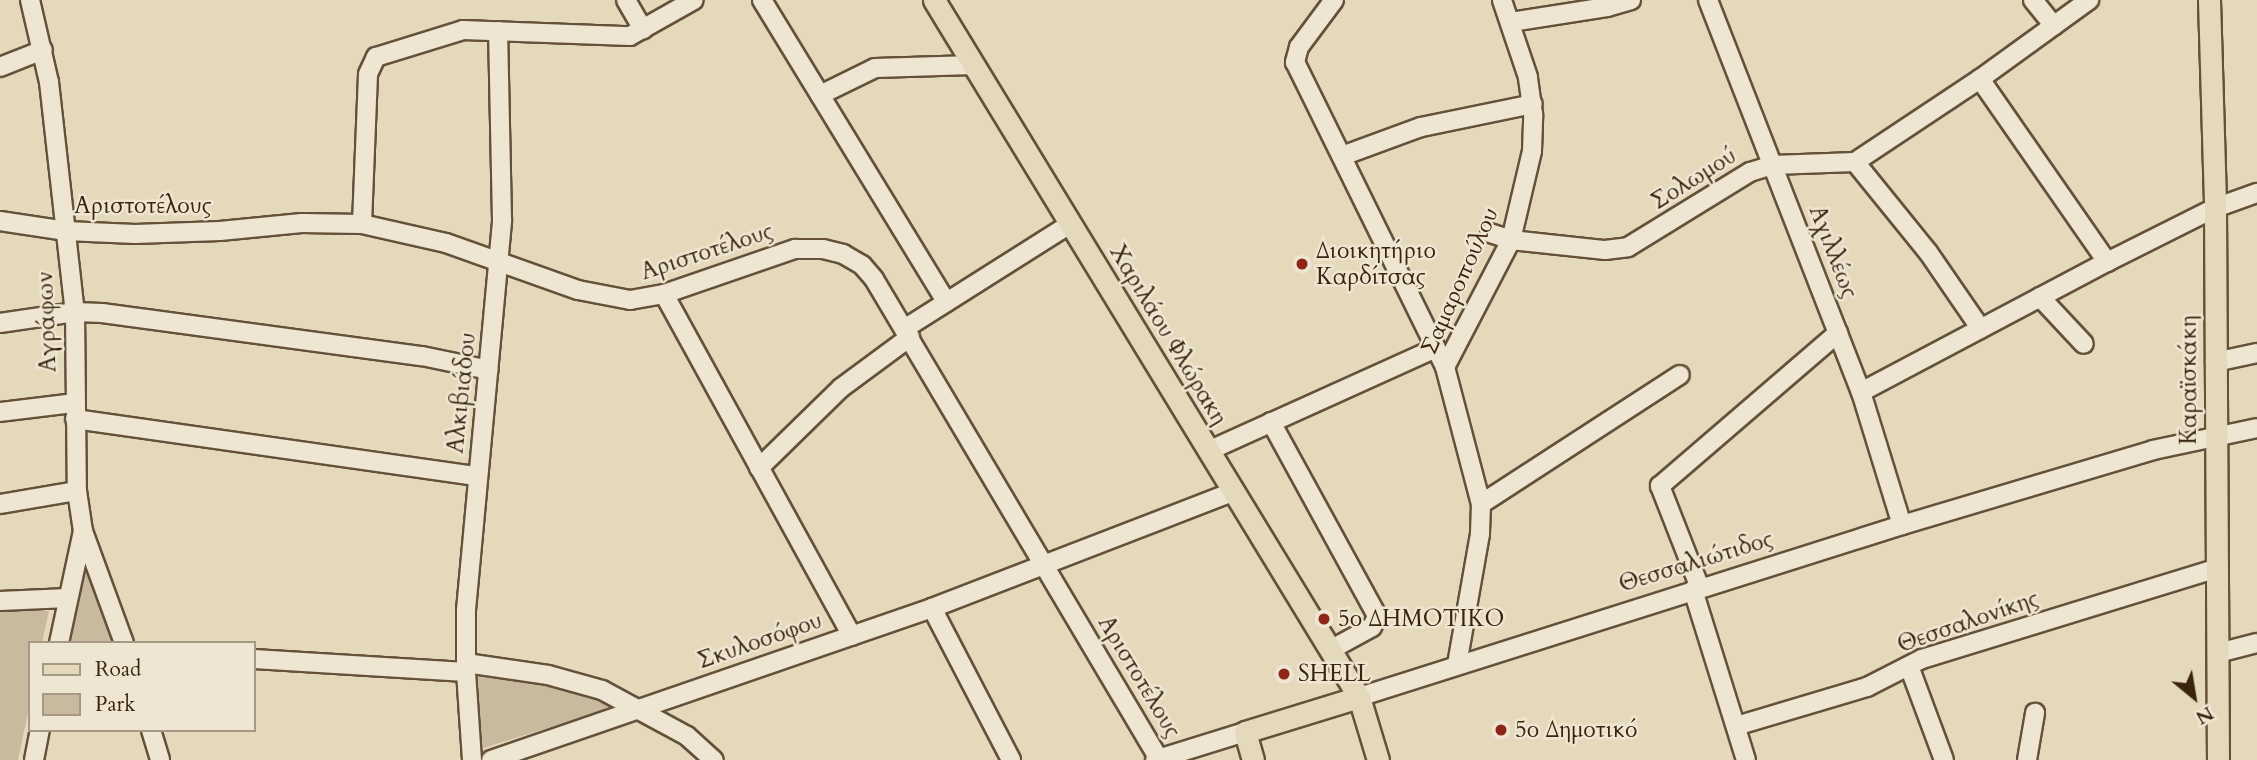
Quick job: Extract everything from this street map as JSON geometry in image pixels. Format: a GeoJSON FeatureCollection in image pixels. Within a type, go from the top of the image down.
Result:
{"type":"FeatureCollection","features":[{"type":"Feature","properties":{"kind":"main road","name":"Χαριλάου Φλώρακη"},"geometry":{"type":"LineString","coordinates":[[933,0],[1359,697],[1378,760]]}},
{"type":"Feature","properties":{"kind":"main road","name":"Καραϊσκάκη"},"geometry":{"type":"LineString","coordinates":[[2209,0],[2215,208],[2218,760]]}},
{"type":"Feature","properties":{"kind":"main road","name":"Θεσσαλιώτιδος"},"geometry":{"type":"LineString","coordinates":[[1245,732],[1359,697]]}},
{"type":"Feature","properties":{"kind":"main road"},"geometry":{"type":"LineString","coordinates":[[1245,732],[1254,760]]}},
{"type":"Feature","properties":{"kind":"street","name":"Αγράφων"},"geometry":{"type":"LineString","coordinates":[[30,0],[43,50],[75,312],[77,491],[83,531],[59,641]]}},
{"type":"Feature","properties":{"kind":"street"},"geometry":{"type":"LineString","coordinates":[[626,0],[642,30]]}},
{"type":"Feature","properties":{"kind":"street"},"geometry":{"type":"LineString","coordinates":[[362,224],[369,66],[380,55],[451,33],[498,31],[630,36],[694,0]]}},
{"type":"Feature","properties":{"kind":"street"},"geometry":{"type":"LineString","coordinates":[[762,0],[946,302]]}},
{"type":"Feature","properties":{"kind":"street"},"geometry":{"type":"LineString","coordinates":[[1334,0],[1299,47],[1295,58],[1445,367]]}},
{"type":"Feature","properties":{"kind":"street","name":"Σαμαροπούλου"},"geometry":{"type":"LineString","coordinates":[[1457,665],[1479,534],[1481,504],[1445,367],[1511,240],[1532,151],[1532,104],[1528,77],[1502,0]]}},
{"type":"Feature","properties":{"kind":"street"},"geometry":{"type":"LineString","coordinates":[[1511,22],[1607,7],[1631,0]]}},
{"type":"Feature","properties":{"kind":"street","name":"Αχιλλέως"},"geometry":{"type":"LineString","coordinates":[[1708,0],[1861,392],[1902,525]]}},
{"type":"Feature","properties":{"kind":"street"},"geometry":{"type":"LineString","coordinates":[[2033,0],[2054,26]]}},
{"type":"Feature","properties":{"kind":"street"},"geometry":{"type":"LineString","coordinates":[[1981,329],[1927,252],[1855,162],[1980,79],[2089,0]]}},
{"type":"Feature","properties":{"kind":"street","name":"Αλκιβιάδου"},"geometry":{"type":"LineString","coordinates":[[472,760],[466,667],[466,610],[499,262],[502,205],[498,31]]}},
{"type":"Feature","properties":{"kind":"street"},"geometry":{"type":"LineString","coordinates":[[0,67],[43,50]]}},
{"type":"Feature","properties":{"kind":"street"},"geometry":{"type":"LineString","coordinates":[[820,95],[863,71],[875,68],[973,65]]}},
{"type":"Feature","properties":{"kind":"street"},"geometry":{"type":"LineString","coordinates":[[1980,79],[2107,262]]}},
{"type":"Feature","properties":{"kind":"street"},"geometry":{"type":"LineString","coordinates":[[1342,156],[1421,127],[1532,104]]}},
{"type":"Feature","properties":{"kind":"street","name":"Σολωμού"},"geometry":{"type":"LineString","coordinates":[[1490,233],[1511,240],[1605,250],[1628,247],[1750,172],[1773,165],[1855,162]]}},
{"type":"Feature","properties":{"kind":"street"},"geometry":{"type":"LineString","coordinates":[[1861,392],[2107,262],[2215,208],[2257,192]]}},
{"type":"Feature","properties":{"kind":"street","name":"Αριστοτέλους"},"geometry":{"type":"LineString","coordinates":[[0,221],[66,231],[155,234],[302,223],[362,224],[418,236],[578,290],[630,300],[664,294],[774,255],[800,249],[822,249],[843,254],[866,270],[907,333],[1157,759]]}},
{"type":"Feature","properties":{"kind":"street"},"geometry":{"type":"LineString","coordinates":[[760,468],[831,397],[946,302],[1070,224]]}},
{"type":"Feature","properties":{"kind":"street"},"geometry":{"type":"LineString","coordinates":[[664,294],[852,636]]}},
{"type":"Feature","properties":{"kind":"street"},"geometry":{"type":"LineString","coordinates":[[2040,297],[2084,344]]}},
{"type":"Feature","properties":{"kind":"street"},"geometry":{"type":"LineString","coordinates":[[0,323],[75,312],[122,315],[422,356],[489,370]]}},
{"type":"Feature","properties":{"kind":"street"},"geometry":{"type":"LineString","coordinates":[[1746,760],[1697,589],[1660,486],[1838,333]]}},
{"type":"Feature","properties":{"kind":"street"},"geometry":{"type":"LineString","coordinates":[[1208,451],[1436,348]]}},
{"type":"Feature","properties":{"kind":"street"},"geometry":{"type":"LineString","coordinates":[[2216,362],[2257,353]]}},
{"type":"Feature","properties":{"kind":"street"},"geometry":{"type":"LineString","coordinates":[[1481,504],[1680,375]]}},
{"type":"Feature","properties":{"kind":"street"},"geometry":{"type":"LineString","coordinates":[[0,412],[75,411],[478,476]]}},
{"type":"Feature","properties":{"kind":"street"},"geometry":{"type":"LineString","coordinates":[[1271,422],[1377,616],[1373,627],[1330,650]]}},
{"type":"Feature","properties":{"kind":"street","name":"Θεσσαλιώτιδος"},"geometry":{"type":"LineString","coordinates":[[1359,697],[1902,525],[2154,450],[2257,428]]}},
{"type":"Feature","properties":{"kind":"street"},"geometry":{"type":"LineString","coordinates":[[0,504],[77,491]]}},
{"type":"Feature","properties":{"kind":"street","name":"Σκυλοσόφου"},"geometry":{"type":"LineString","coordinates":[[491,760],[932,608],[1233,492]]}},
{"type":"Feature","properties":{"kind":"street"},"geometry":{"type":"LineString","coordinates":[[83,531],[123,641]]}},
{"type":"Feature","properties":{"kind":"street","name":"Θεσσαλονίκης"},"geometry":{"type":"LineString","coordinates":[[1736,726],[1867,687],[1922,659],[2217,568]]}},
{"type":"Feature","properties":{"kind":"street"},"geometry":{"type":"LineString","coordinates":[[0,601],[68,598]]}},
{"type":"Feature","properties":{"kind":"street"},"geometry":{"type":"LineString","coordinates":[[932,608],[1011,760]]}},
{"type":"Feature","properties":{"kind":"street"},"geometry":{"type":"LineString","coordinates":[[2218,653],[2257,643]]}},
{"type":"Feature","properties":{"kind":"street"},"geometry":{"type":"LineString","coordinates":[[256,659],[466,667],[575,681],[638,708],[687,736],[714,760]]}},
{"type":"Feature","properties":{"kind":"street"},"geometry":{"type":"LineString","coordinates":[[1909,666],[1944,760]]}},
{"type":"Feature","properties":{"kind":"street"},"geometry":{"type":"LineString","coordinates":[[2027,760],[2035,713]]}},
{"type":"Feature","properties":{"kind":"street"},"geometry":{"type":"LineString","coordinates":[[34,760],[40,732]]}},
{"type":"Feature","properties":{"kind":"street"},"geometry":{"type":"LineString","coordinates":[[152,732],[160,760]]}},
{"type":"Feature","properties":{"kind":"street","name":"Θεσσαλιώτιδος"},"geometry":{"type":"LineString","coordinates":[[1157,759],[1245,732]]}},
{"type":"Feature","properties":{"kind":"green space"},"geometry":{"type":"Polygon","coordinates":[[[86,561],[114,641],[69,641],[86,561]]]}},
{"type":"Feature","properties":{"kind":"green space"},"geometry":{"type":"Polygon","coordinates":[[[0,611],[49,611],[42,641],[28,641],[28,712],[18,760],[0,760],[0,611]]]}},
{"type":"Feature","properties":{"kind":"green space"},"geometry":{"type":"Polygon","coordinates":[[[478,672],[555,683],[622,705],[480,749],[478,672]]]}},
{"type":"Feature","properties":{"kind":"place","name":"Διοικητήριο Καρδίτσας"},"geometry":{"type":"Point","coordinates":[1302,264]}},
{"type":"Feature","properties":{"kind":"place","name":"5ο ΔΗΜΟΤΙΚΟ"},"geometry":{"type":"Point","coordinates":[1324,619]}},
{"type":"Feature","properties":{"kind":"place","name":"SHELL"},"geometry":{"type":"Point","coordinates":[1284,674]}},
{"type":"Feature","properties":{"kind":"place","name":"5ο Δημοτικό"},"geometry":{"type":"Point","coordinates":[1501,730]}}]}
